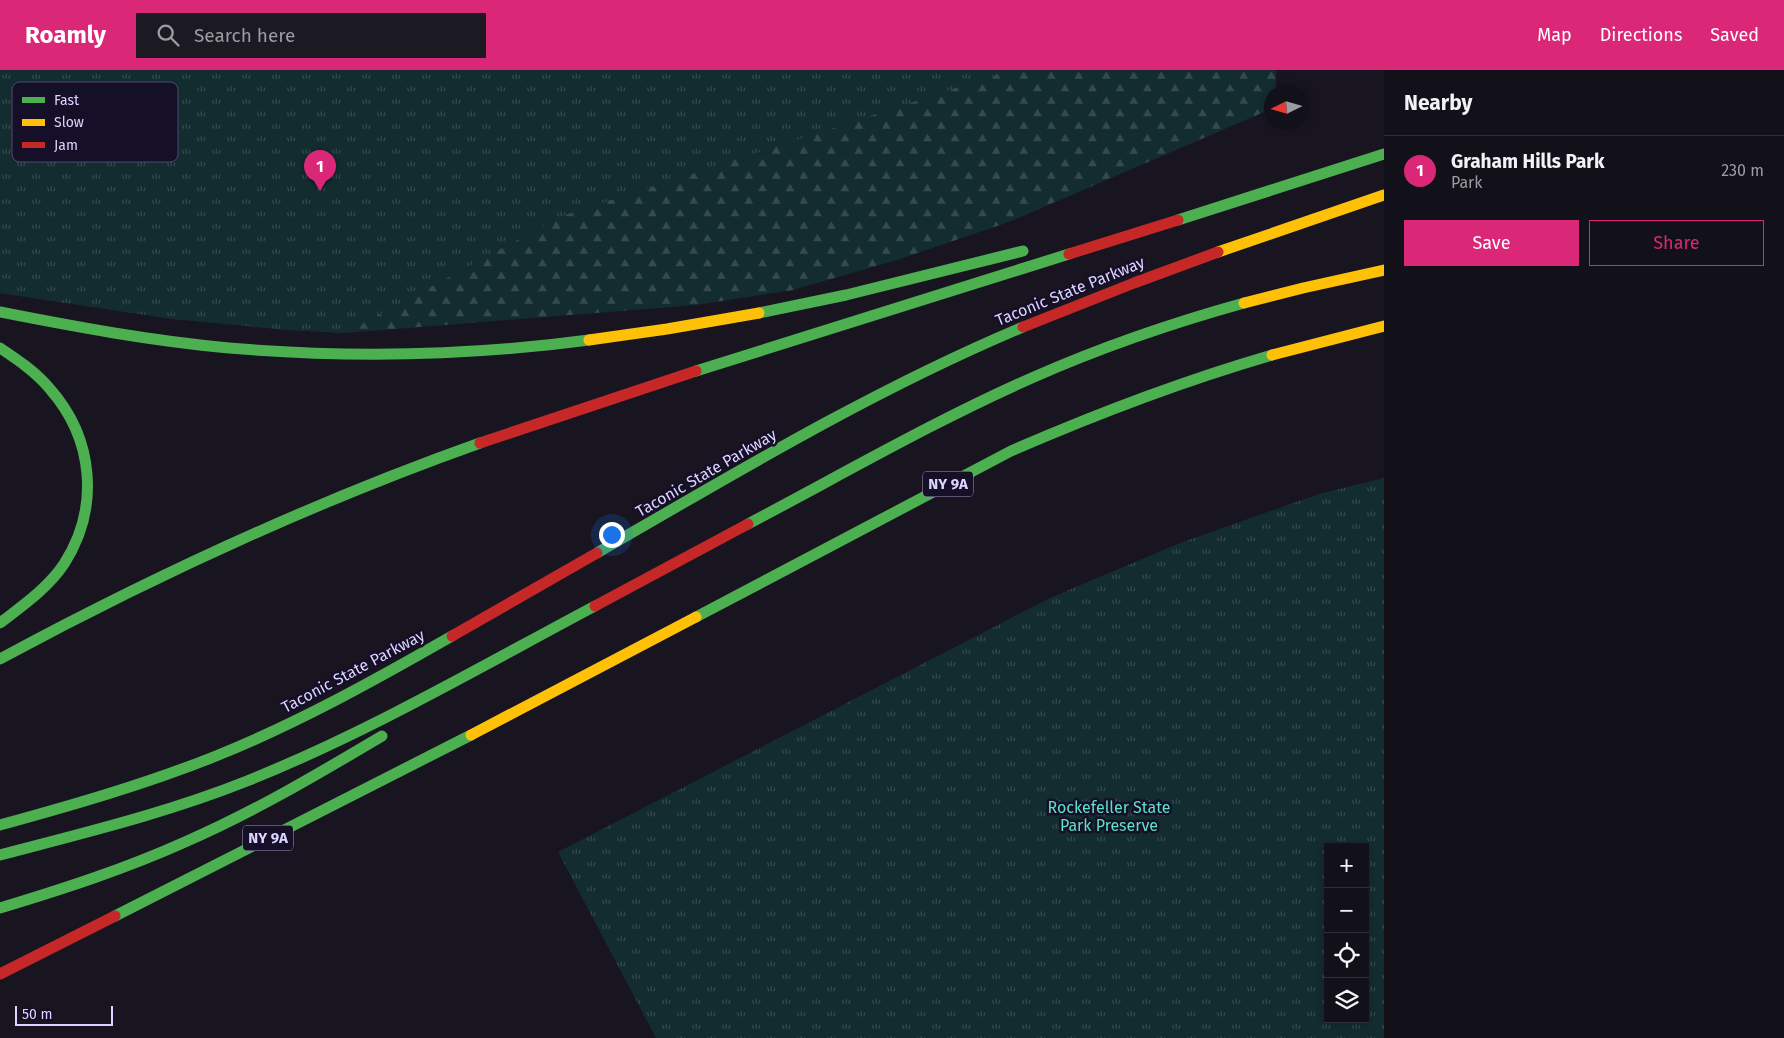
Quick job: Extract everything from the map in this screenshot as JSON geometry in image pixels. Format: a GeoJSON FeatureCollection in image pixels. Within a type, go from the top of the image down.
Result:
{"type":"FeatureCollection","features":[{"type":"Feature","properties":{"kind":"main road","name":"Taconic State Parkway"},"geometry":{"type":"LineString","coordinates":[[0,659],[104,604],[199,559],[283,521],[429,462],[601,402],[1384,154]]}},
{"type":"Feature","properties":{"kind":"main road","name":"Taconic State Parkway"},"geometry":{"type":"LineString","coordinates":[[0,825],[166,776],[227,752],[306,716],[420,654],[822,427],[904,383],[982,346],[1054,314],[1148,277],[1384,194]]}},
{"type":"Feature","properties":{"kind":"main road"},"geometry":{"type":"LineString","coordinates":[[1168,212],[1193,216]]}},
{"type":"Feature","properties":{"kind":"main road"},"geometry":{"type":"LineString","coordinates":[[0,312],[109,333],[226,348],[329,354],[406,354],[474,351],[596,340],[743,316],[904,281],[1037,247]]}},
{"type":"Feature","properties":{"kind":"main road"},"geometry":{"type":"LineString","coordinates":[[0,855],[147,816],[286,766],[389,716],[926,430],[1030,379],[1113,345],[1198,316],[1287,292],[1384,270]]}},
{"type":"Feature","properties":{"kind":"main road","name":"NY 9A"},"geometry":{"type":"LineString","coordinates":[[0,974],[536,701],[974,470],[1054,431],[1218,370],[1384,326]]}},
{"type":"Feature","properties":{"kind":"main road"},"geometry":{"type":"LineString","coordinates":[[0,348],[21,361],[38,375],[63,404],[76,426],[84,451],[88,491],[81,530],[71,553],[47,584],[0,623]]}},
{"type":"Feature","properties":{"kind":"main road"},"geometry":{"type":"LineString","coordinates":[[413,716],[546,631]]}},
{"type":"Feature","properties":{"kind":"main road"},"geometry":{"type":"LineString","coordinates":[[365,776],[536,701]]}},
{"type":"Feature","properties":{"kind":"main road"},"geometry":{"type":"LineString","coordinates":[[0,908],[99,877],[200,836],[266,804],[389,731]]}},
{"type":"Feature","properties":{"kind":"main road"},"geometry":{"type":"LineString","coordinates":[[9,917],[93,890]]}},
{"type":"Feature","properties":{"kind":"green space"},"geometry":{"type":"Polygon","coordinates":[[[0,70],[1276,70],[1276,85],[1264,85],[1264,112],[1009,222],[897,260],[793,290],[696,305],[345,333],[289,330],[173,319],[0,293],[0,70]]]}},
{"type":"Feature","properties":{"kind":"green space"},"geometry":{"type":"Polygon","coordinates":[[[0,70],[1012,70],[562,216],[345,333],[289,330],[173,319],[0,293],[0,70]]]}},
{"type":"Feature","properties":{"kind":"green space","name":"Rockefeller State Park Preserve"},"geometry":{"type":"Polygon","coordinates":[[[1384,478],[1384,1038],[656,1038],[558,852],[1050,598],[1180,543],[1319,494],[1384,478]]]}},
{"type":"Feature","properties":{"kind":"traffic: fast"},"geometry":{"type":"LineString","coordinates":[[1178,220],[1384,154]]}},
{"type":"Feature","properties":{"kind":"traffic: fast"},"geometry":{"type":"LineString","coordinates":[[759,313],[846,295],[1023,251]]}},
{"type":"Feature","properties":{"kind":"traffic: fast"},"geometry":{"type":"LineString","coordinates":[[696,371],[1069,254]]}},
{"type":"Feature","properties":{"kind":"traffic: fast"},"geometry":{"type":"LineString","coordinates":[[748,524],[925,429],[1034,377],[1138,336],[1244,303]]}},
{"type":"Feature","properties":{"kind":"traffic: fast"},"geometry":{"type":"LineString","coordinates":[[0,312],[143,337],[200,345],[274,351],[409,354],[499,349],[589,340]]}},
{"type":"Feature","properties":{"kind":"traffic: fast"},"geometry":{"type":"LineString","coordinates":[[597,553],[806,433],[913,377],[1023,327]]}},
{"type":"Feature","properties":{"kind":"traffic: fast"},"geometry":{"type":"LineString","coordinates":[[0,348],[39,377],[65,409],[76,430],[87,474],[87,497],[83,520],[76,542],[64,564],[43,589],[0,623]]}},
{"type":"Feature","properties":{"kind":"traffic: fast"},"geometry":{"type":"LineString","coordinates":[[696,617],[1011,451],[1140,399],[1272,355]]}},
{"type":"Feature","properties":{"kind":"traffic: fast"},"geometry":{"type":"LineString","coordinates":[[0,659],[58,628],[235,542],[357,490],[480,443]]}},
{"type":"Feature","properties":{"kind":"traffic: fast"},"geometry":{"type":"LineString","coordinates":[[0,855],[156,813],[247,781],[380,721],[595,606]]}},
{"type":"Feature","properties":{"kind":"traffic: fast"},"geometry":{"type":"LineString","coordinates":[[0,825],[109,794],[216,756],[277,730],[365,685],[452,636]]}},
{"type":"Feature","properties":{"kind":"traffic: fast"},"geometry":{"type":"LineString","coordinates":[[115,916],[471,735]]}},
{"type":"Feature","properties":{"kind":"traffic: fast"},"geometry":{"type":"LineString","coordinates":[[0,908],[94,878],[185,842],[261,805],[382,736]]}},
{"type":"Feature","properties":{"kind":"traffic: slow"},"geometry":{"type":"LineString","coordinates":[[1218,252],[1384,195]]}},
{"type":"Feature","properties":{"kind":"traffic: slow"},"geometry":{"type":"LineString","coordinates":[[1244,303],[1384,270]]}},
{"type":"Feature","properties":{"kind":"traffic: slow"},"geometry":{"type":"LineString","coordinates":[[589,340],[759,313]]}},
{"type":"Feature","properties":{"kind":"traffic: slow"},"geometry":{"type":"LineString","coordinates":[[1272,355],[1384,326]]}},
{"type":"Feature","properties":{"kind":"traffic: slow"},"geometry":{"type":"LineString","coordinates":[[471,735],[696,617]]}},
{"type":"Feature","properties":{"kind":"traffic: jam"},"geometry":{"type":"LineString","coordinates":[[1069,254],[1178,220]]}},
{"type":"Feature","properties":{"kind":"traffic: jam"},"geometry":{"type":"LineString","coordinates":[[1023,327],[1218,252]]}},
{"type":"Feature","properties":{"kind":"traffic: jam"},"geometry":{"type":"LineString","coordinates":[[480,443],[696,371]]}},
{"type":"Feature","properties":{"kind":"traffic: jam"},"geometry":{"type":"LineString","coordinates":[[595,606],[748,524]]}},
{"type":"Feature","properties":{"kind":"traffic: jam"},"geometry":{"type":"LineString","coordinates":[[452,636],[597,553]]}},
{"type":"Feature","properties":{"kind":"traffic: jam"},"geometry":{"type":"LineString","coordinates":[[0,974],[115,916]]}},
{"type":"Feature","properties":{"kind":"place","name":"Graham Hills Park"},"geometry":{"type":"Point","coordinates":[320,191]}}]}
